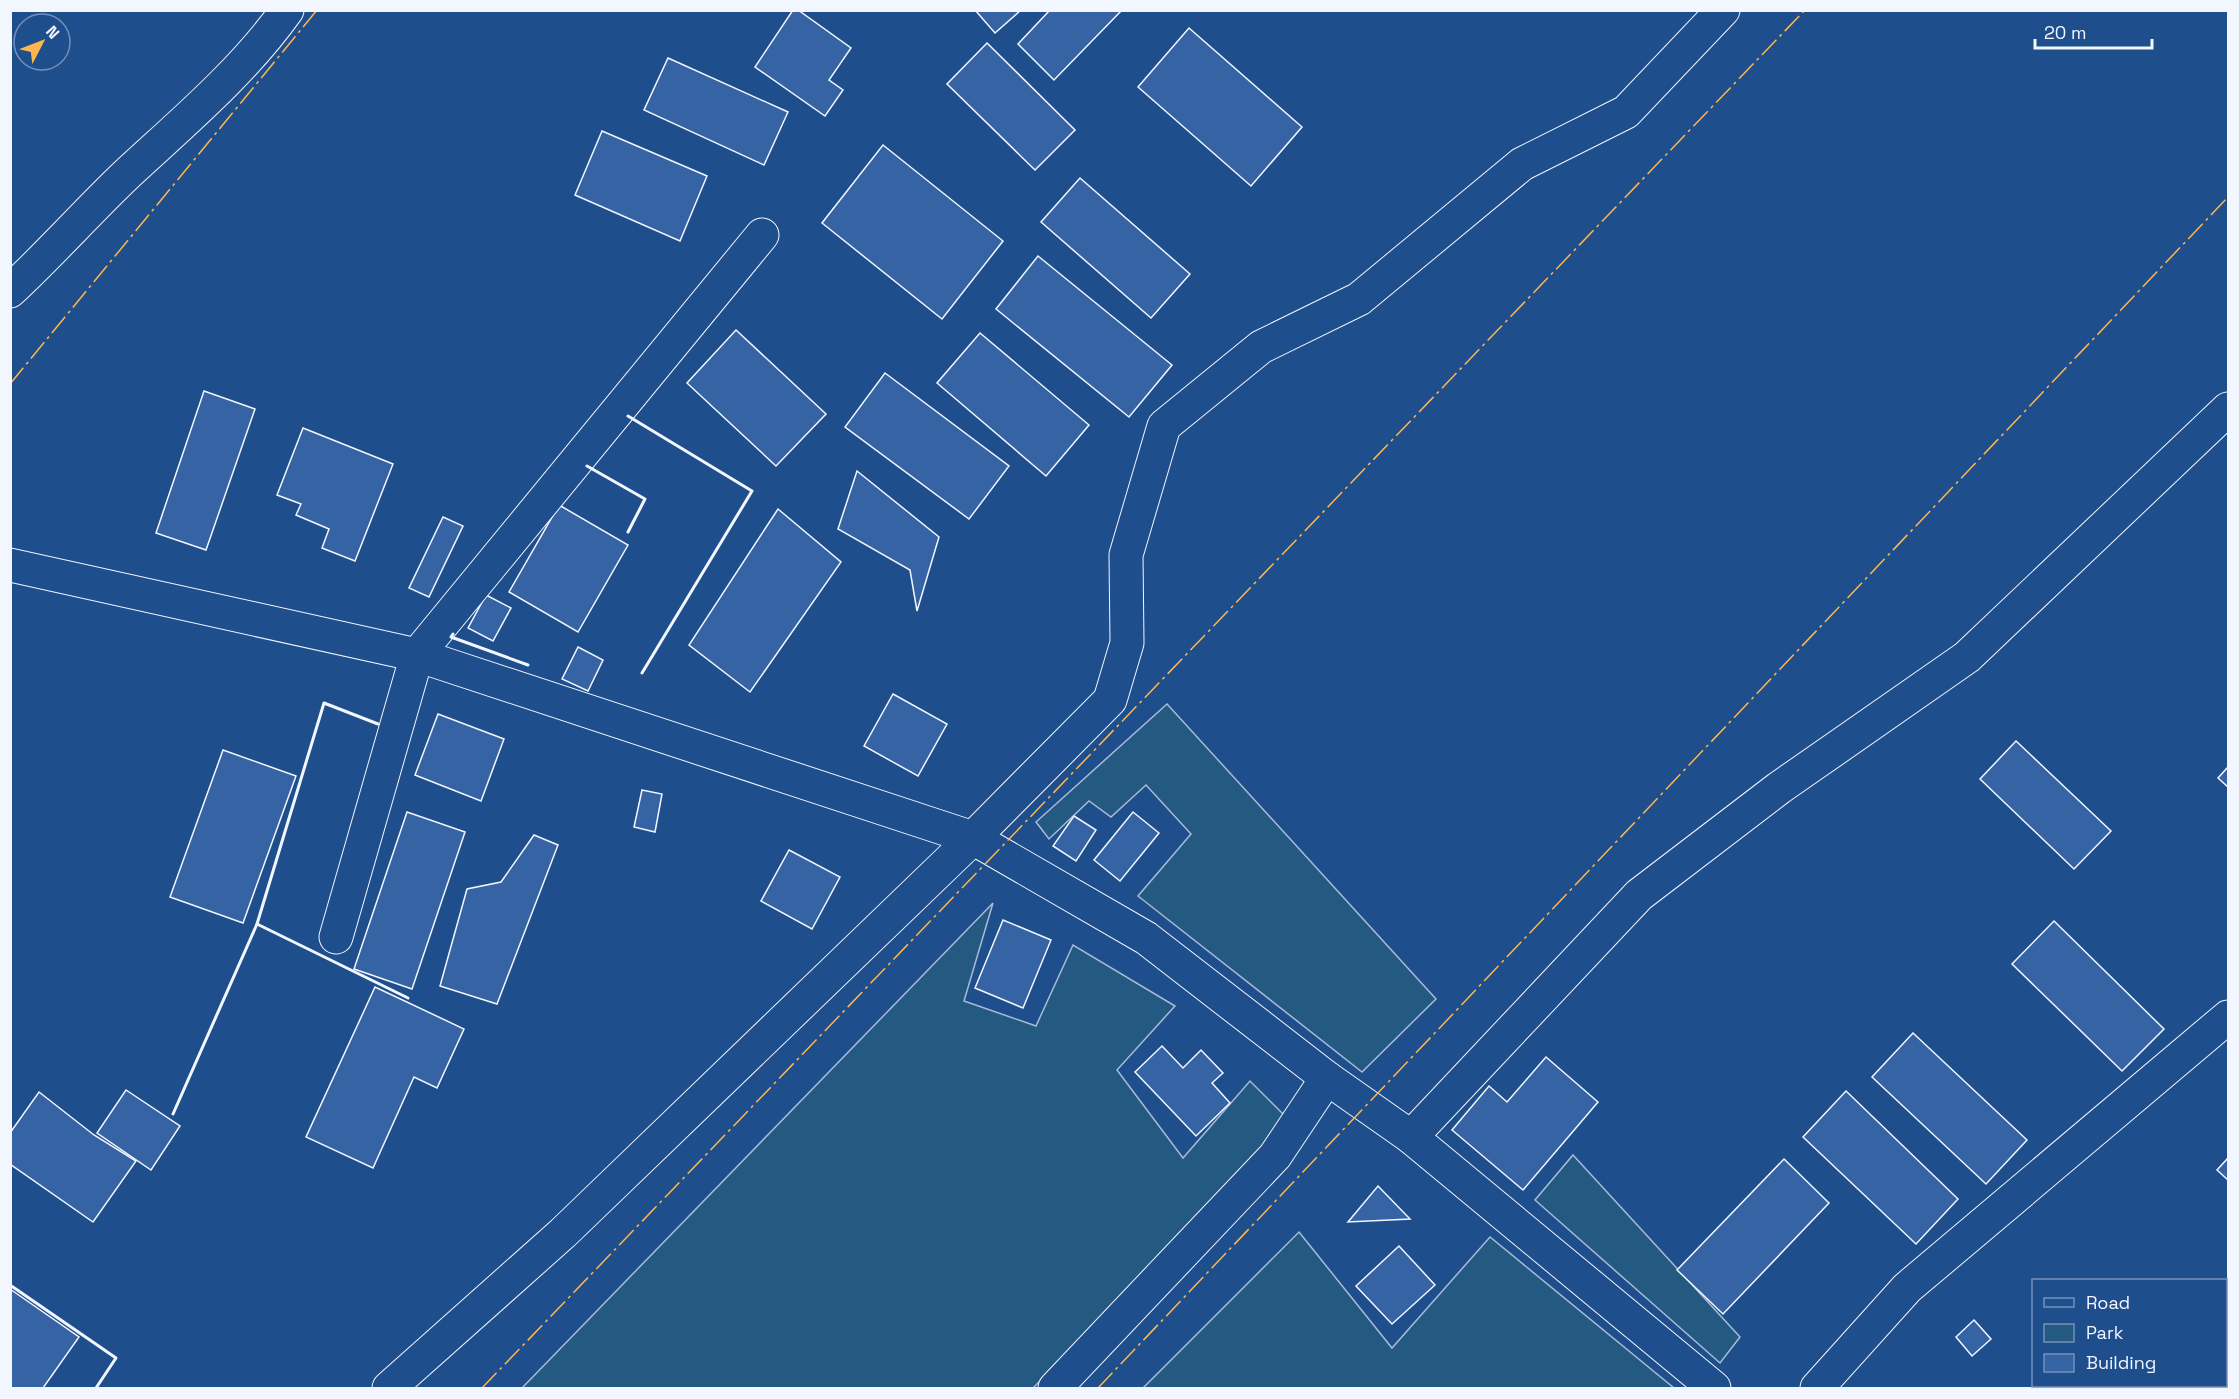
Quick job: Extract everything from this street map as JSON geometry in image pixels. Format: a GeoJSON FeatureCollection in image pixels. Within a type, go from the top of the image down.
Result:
{"type":"FeatureCollection","features":[{"type":"Feature","properties":{"kind":"street"},"geometry":{"type":"LineString","coordinates":[[10,291],[66,239],[113,188],[220,87],[287,10]]}},
{"type":"Feature","properties":{"kind":"street"},"geometry":{"type":"LineString","coordinates":[[389,1389],[563,1233],[973,838],[1110,700],[1127,643],[1126,555],[1164,426],[1261,347],[1359,299],[1521,164],[1626,112],[1723,10]]}},
{"type":"Feature","properties":{"kind":"street"},"geometry":{"type":"LineString","coordinates":[[336,937],[417,655],[762,235]]}},
{"type":"Feature","properties":{"kind":"street"},"geometry":{"type":"LineString","coordinates":[[1411,1137],[1639,895],[1779,788],[1967,657],[2229,409]]}},
{"type":"Feature","properties":{"kind":"street"},"geometry":{"type":"LineString","coordinates":[[10,565],[417,655],[973,838],[1146,938],[1327,1078],[1411,1137],[1713,1389]]}},
{"type":"Feature","properties":{"kind":"street"},"geometry":{"type":"LineString","coordinates":[[1816,1389],[1907,1288],[2229,1017]]}},
{"type":"Feature","properties":{"kind":"street"},"geometry":{"type":"LineString","coordinates":[[1055,1389],[1275,1156],[1327,1078]]}},
{"type":"Feature","properties":{"kind":"green space"},"geometry":{"type":"Polygon","coordinates":[[[1167,704],[1436,999],[1362,1072],[1138,896],[1191,834],[1146,785],[1111,817],[1089,801],[1049,839],[1036,822],[1167,704]]]}},
{"type":"Feature","properties":{"kind":"green space"},"geometry":{"type":"Polygon","coordinates":[[[993,903],[964,1001],[1036,1026],[1073,945],[1175,1006],[1117,1070],[1183,1158],[1250,1081],[1295,1126],[1033,1388],[522,1388],[993,903]]]}},
{"type":"Feature","properties":{"kind":"green space"},"geometry":{"type":"Polygon","coordinates":[[[1573,1155],[1740,1337],[1720,1363],[1535,1200],[1573,1155]]]}},
{"type":"Feature","properties":{"kind":"green space"},"geometry":{"type":"Polygon","coordinates":[[[1299,1232],[1392,1348],[1490,1237],[1674,1388],[1143,1388],[1299,1232]]]}},
{"type":"Feature","properties":{"kind":"building"},"geometry":{"type":"Polygon","coordinates":[[[793,10],[798,10],[851,48],[829,80],[843,90],[825,116],[755,67],[793,10]]]}},
{"type":"Feature","properties":{"kind":"building"},"geometry":{"type":"Polygon","coordinates":[[[975,10],[1021,10],[995,33],[975,10]]]}},
{"type":"Feature","properties":{"kind":"building"},"geometry":{"type":"Polygon","coordinates":[[[1050,10],[1122,10],[1054,80],[1018,44],[1050,10]]]}},
{"type":"Feature","properties":{"kind":"building"},"geometry":{"type":"Polygon","coordinates":[[[1189,28],[1302,127],[1251,186],[1138,87],[1189,28]]]}},
{"type":"Feature","properties":{"kind":"building"},"geometry":{"type":"Polygon","coordinates":[[[987,43],[1075,130],[1035,170],[947,84],[987,43]]]}},
{"type":"Feature","properties":{"kind":"building"},"geometry":{"type":"Polygon","coordinates":[[[668,58],[788,112],[764,165],[644,110],[668,58]]]}},
{"type":"Feature","properties":{"kind":"building"},"geometry":{"type":"Polygon","coordinates":[[[602,131],[707,176],[680,241],[575,195],[602,131]]]}},
{"type":"Feature","properties":{"kind":"building"},"geometry":{"type":"Polygon","coordinates":[[[883,145],[1003,241],[942,319],[822,223],[883,145]]]}},
{"type":"Feature","properties":{"kind":"building"},"geometry":{"type":"Polygon","coordinates":[[[1080,178],[1190,274],[1151,318],[1041,222],[1080,178]]]}},
{"type":"Feature","properties":{"kind":"building"},"geometry":{"type":"Polygon","coordinates":[[[1038,256],[1172,365],[1129,417],[996,309],[1038,256]]]}},
{"type":"Feature","properties":{"kind":"building"},"geometry":{"type":"Polygon","coordinates":[[[736,330],[826,414],[776,466],[687,383],[736,330]]]}},
{"type":"Feature","properties":{"kind":"building"},"geometry":{"type":"Polygon","coordinates":[[[980,333],[1089,425],[1046,476],[937,383],[980,333]]]}},
{"type":"Feature","properties":{"kind":"building"},"geometry":{"type":"Polygon","coordinates":[[[885,373],[1009,466],[969,519],[845,427],[885,373]]]}},
{"type":"Feature","properties":{"kind":"building"},"geometry":{"type":"Polygon","coordinates":[[[204,391],[255,409],[206,550],[156,533],[204,391]]]}},
{"type":"Feature","properties":{"kind":"building"},"geometry":{"type":"Polygon","coordinates":[[[303,428],[393,464],[355,561],[322,548],[329,529],[296,515],[301,504],[277,495],[303,428]]]}},
{"type":"Feature","properties":{"kind":"building"},"geometry":{"type":"Polygon","coordinates":[[[857,471],[939,537],[917,611],[910,570],[838,529],[857,471]]]}},
{"type":"Feature","properties":{"kind":"building"},"geometry":{"type":"Polygon","coordinates":[[[559,505],[628,545],[578,632],[509,592],[559,505]]]}},
{"type":"Feature","properties":{"kind":"building"},"geometry":{"type":"Polygon","coordinates":[[[778,509],[841,562],[750,692],[689,645],[778,509]]]}},
{"type":"Feature","properties":{"kind":"building"},"geometry":{"type":"Polygon","coordinates":[[[443,517],[463,526],[429,597],[409,588],[443,517]]]}},
{"type":"Feature","properties":{"kind":"building"},"geometry":{"type":"Polygon","coordinates":[[[486,595],[511,608],[493,641],[468,628],[486,595]]]}},
{"type":"Feature","properties":{"kind":"building"},"geometry":{"type":"Polygon","coordinates":[[[578,647],[603,660],[588,691],[562,679],[578,647]]]}},
{"type":"Feature","properties":{"kind":"building"},"geometry":{"type":"Polygon","coordinates":[[[893,694],[947,724],[918,776],[864,746],[893,694]]]}},
{"type":"Feature","properties":{"kind":"building"},"geometry":{"type":"Polygon","coordinates":[[[438,714],[504,739],[481,801],[415,775],[438,714]]]}},
{"type":"Feature","properties":{"kind":"building"},"geometry":{"type":"Polygon","coordinates":[[[2016,741],[2111,831],[2074,869],[1980,779],[2016,741]]]}},
{"type":"Feature","properties":{"kind":"building"},"geometry":{"type":"Polygon","coordinates":[[[223,750],[296,776],[243,923],[170,897],[223,750]]]}},
{"type":"Feature","properties":{"kind":"building"},"geometry":{"type":"Polygon","coordinates":[[[2228,767],[2228,787],[2218,778],[2228,767]]]}},
{"type":"Feature","properties":{"kind":"building"},"geometry":{"type":"Polygon","coordinates":[[[642,790],[662,794],[655,832],[634,827],[642,790]]]}},
{"type":"Feature","properties":{"kind":"building"},"geometry":{"type":"Polygon","coordinates":[[[407,812],[465,832],[412,989],[354,969],[407,812]]]}},
{"type":"Feature","properties":{"kind":"building"},"geometry":{"type":"Polygon","coordinates":[[[1133,812],[1159,833],[1120,881],[1094,860],[1133,812]]]}},
{"type":"Feature","properties":{"kind":"building"},"geometry":{"type":"Polygon","coordinates":[[[1074,816],[1096,830],[1076,861],[1053,846],[1074,816]]]}},
{"type":"Feature","properties":{"kind":"building"},"geometry":{"type":"Polygon","coordinates":[[[534,835],[558,845],[497,1004],[440,986],[467,889],[501,882],[534,835]]]}},
{"type":"Feature","properties":{"kind":"building"},"geometry":{"type":"Polygon","coordinates":[[[789,850],[840,877],[812,929],[761,901],[789,850]]]}},
{"type":"Feature","properties":{"kind":"building"},"geometry":{"type":"Polygon","coordinates":[[[1003,920],[1051,940],[1023,1008],[975,988],[1003,920]]]}},
{"type":"Feature","properties":{"kind":"building"},"geometry":{"type":"Polygon","coordinates":[[[2054,921],[2164,1029],[2122,1071],[2012,964],[2054,921]]]}},
{"type":"Feature","properties":{"kind":"building"},"geometry":{"type":"Polygon","coordinates":[[[375,987],[464,1029],[437,1088],[414,1077],[373,1168],[306,1137],[375,987]]]}},
{"type":"Feature","properties":{"kind":"building"},"geometry":{"type":"Polygon","coordinates":[[[1913,1033],[2027,1140],[1986,1184],[1872,1077],[1913,1033]]]}},
{"type":"Feature","properties":{"kind":"building"},"geometry":{"type":"Polygon","coordinates":[[[1162,1046],[1183,1068],[1201,1050],[1223,1073],[1212,1083],[1230,1103],[1196,1136],[1135,1072],[1162,1046]]]}},
{"type":"Feature","properties":{"kind":"building"},"geometry":{"type":"Polygon","coordinates":[[[1546,1057],[1598,1102],[1523,1190],[1452,1130],[1489,1086],[1507,1102],[1546,1057]]]}},
{"type":"Feature","properties":{"kind":"building"},"geometry":{"type":"Polygon","coordinates":[[[126,1090],[180,1126],[151,1170],[97,1133],[126,1090]]]}},
{"type":"Feature","properties":{"kind":"building"},"geometry":{"type":"Polygon","coordinates":[[[1846,1091],[1958,1199],[1916,1244],[1803,1137],[1846,1091]]]}},
{"type":"Feature","properties":{"kind":"building"},"geometry":{"type":"Polygon","coordinates":[[[39,1092],[94,1135],[136,1161],[93,1222],[10,1164],[10,1133],[39,1092]]]}},
{"type":"Feature","properties":{"kind":"building"},"geometry":{"type":"Polygon","coordinates":[[[2228,1158],[2228,1180],[2217,1170],[2228,1158]]]}},
{"type":"Feature","properties":{"kind":"building"},"geometry":{"type":"Polygon","coordinates":[[[1784,1159],[1829,1203],[1723,1314],[1677,1270],[1784,1159]]]}},
{"type":"Feature","properties":{"kind":"building"},"geometry":{"type":"Polygon","coordinates":[[[1378,1186],[1410,1219],[1348,1222],[1378,1186]]]}},
{"type":"Feature","properties":{"kind":"building"},"geometry":{"type":"Polygon","coordinates":[[[1399,1246],[1435,1285],[1392,1324],[1356,1286],[1399,1246]]]}},
{"type":"Feature","properties":{"kind":"building"},"geometry":{"type":"Polygon","coordinates":[[[10,1289],[79,1337],[43,1388],[10,1388],[10,1289]]]}},
{"type":"Feature","properties":{"kind":"building"},"geometry":{"type":"Polygon","coordinates":[[[1974,1320],[1991,1339],[1972,1356],[1956,1337],[1974,1320]]]}},
{"type":"Feature","properties":{"kind":"wall"},"geometry":{"type":"LineString","coordinates":[[628,416],[752,491],[642,673]]}},
{"type":"Feature","properties":{"kind":"wall"},"geometry":{"type":"LineString","coordinates":[[587,466],[645,499],[628,532]]}},
{"type":"Feature","properties":{"kind":"wall"},"geometry":{"type":"LineString","coordinates":[[453,634],[451,637],[528,665]]}},
{"type":"Feature","properties":{"kind":"wall"},"geometry":{"type":"LineString","coordinates":[[173,1114],[257,924],[324,703],[378,724]]}},
{"type":"Feature","properties":{"kind":"wall"},"geometry":{"type":"LineString","coordinates":[[257,924],[408,998]]}},
{"type":"Feature","properties":{"kind":"wall"},"geometry":{"type":"LineString","coordinates":[[10,1285],[116,1358],[96,1388]]}},
{"type":"Feature","properties":{"kind":"power"},"geometry":{"type":"LineString","coordinates":[[10,384],[317,10]]}},
{"type":"Feature","properties":{"kind":"power"},"geometry":{"type":"LineString","coordinates":[[482,1388],[1805,10]]}},
{"type":"Feature","properties":{"kind":"power"},"geometry":{"type":"LineString","coordinates":[[1098,1388],[2228,197]]}}]}
